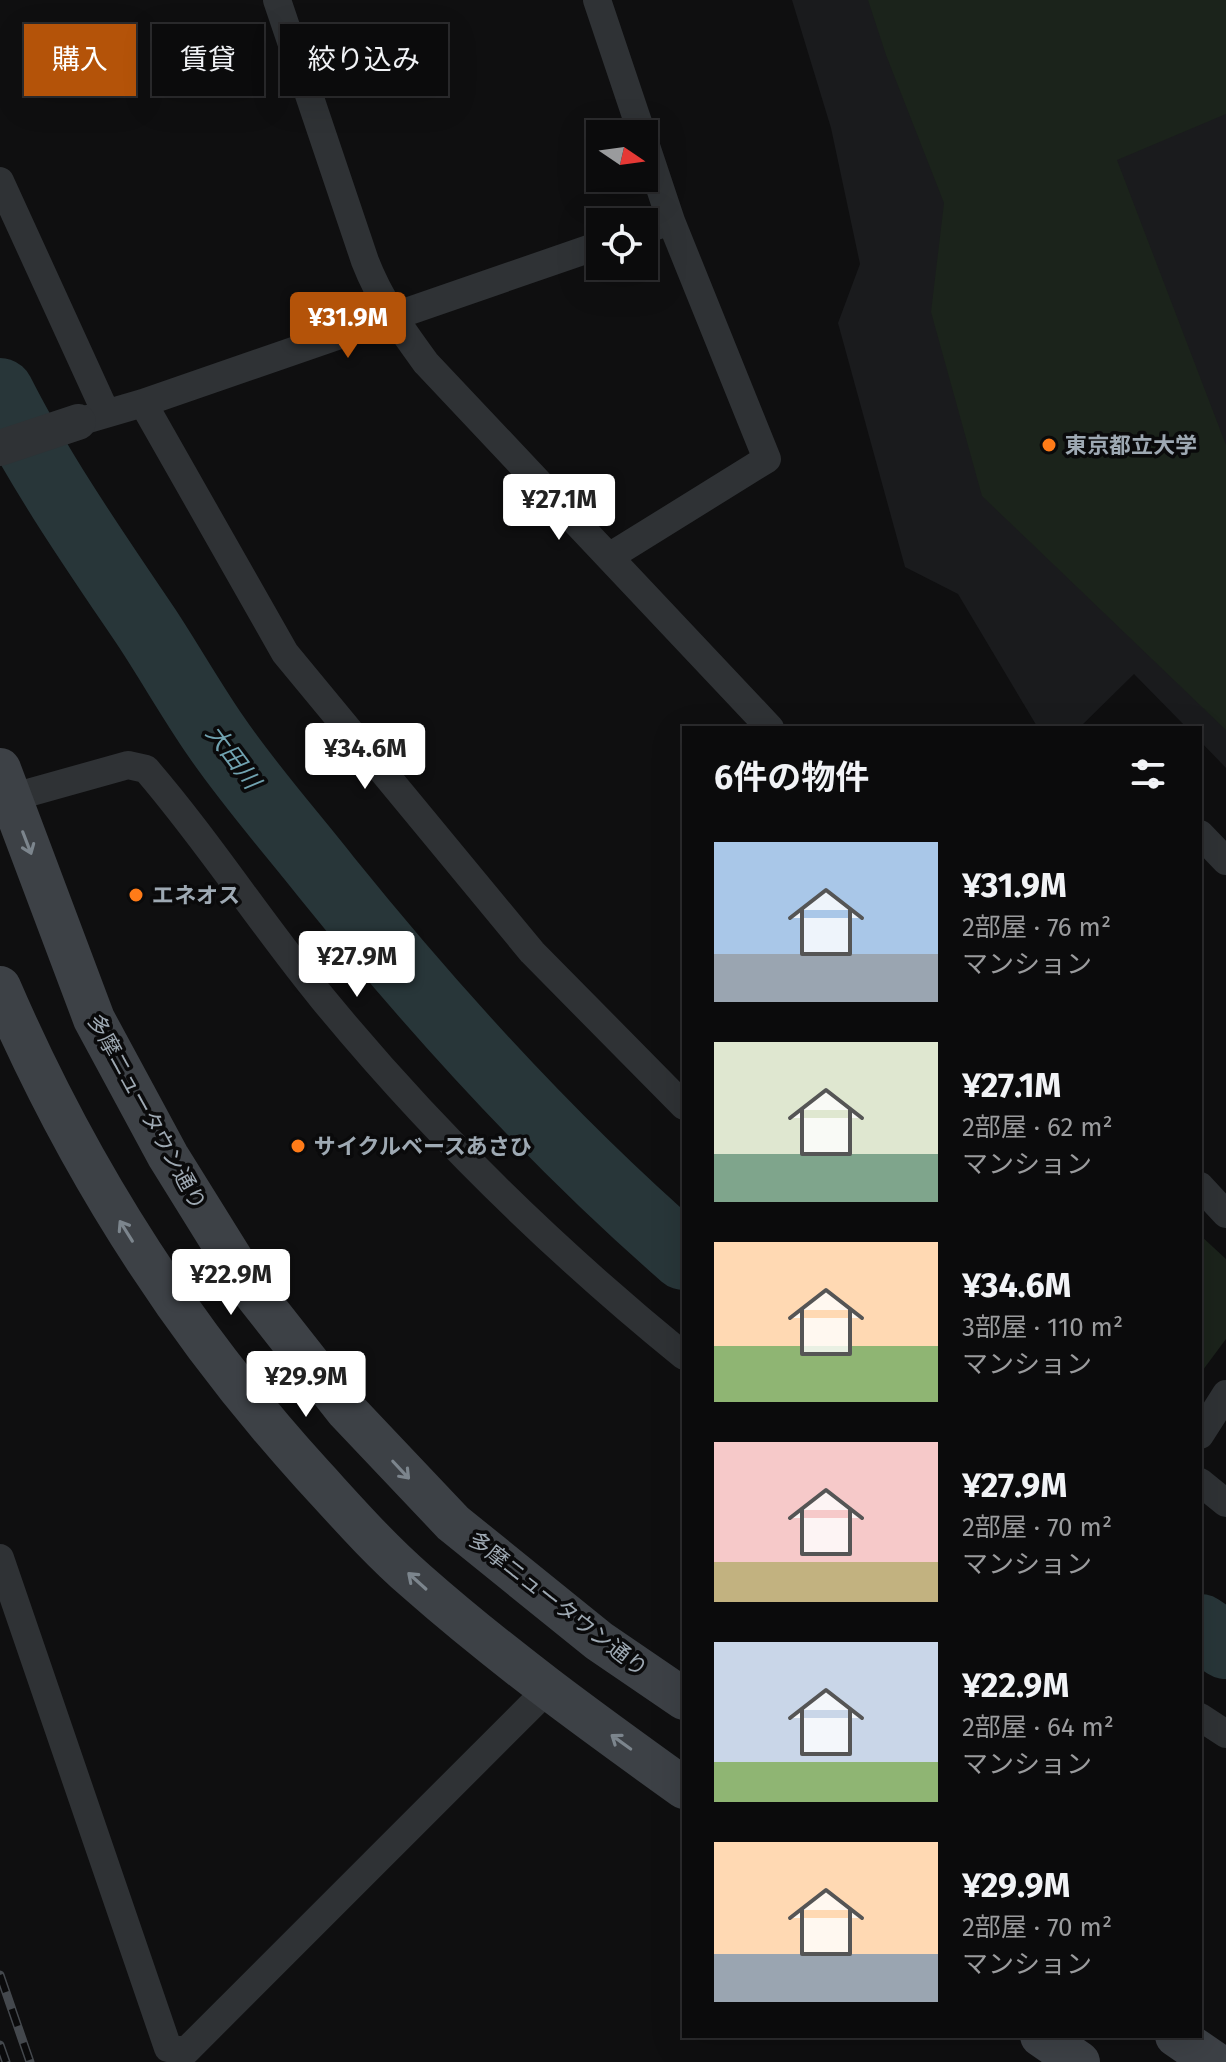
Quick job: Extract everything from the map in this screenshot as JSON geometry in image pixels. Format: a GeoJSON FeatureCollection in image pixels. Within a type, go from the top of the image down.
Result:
{"type":"FeatureCollection","features":[{"type":"Feature","properties":{"kind":"main road","name":"多摩ニュータウン通り"},"geometry":{"type":"LineString","coordinates":[[5,784],[94,1019],[192,1196],[250,1288],[346,1410],[453,1523],[599,1641],[682,1698]]}},
{"type":"Feature","properties":{"kind":"main road"},"geometry":{"type":"LineString","coordinates":[[0,987],[70,1133],[124,1229],[185,1321],[240,1393],[357,1524],[414,1580],[548,1689],[682,1787]]}},
{"type":"Feature","properties":{"kind":"main road"},"geometry":{"type":"LineString","coordinates":[[1179,2038],[1214,2062]]}},
{"type":"Feature","properties":{"kind":"street"},"geometry":{"type":"LineString","coordinates":[[277,0],[365,261],[377,292],[392,318],[426,363],[768,726]]}},
{"type":"Feature","properties":{"kind":"street"},"geometry":{"type":"LineString","coordinates":[[597,0],[637,120]]}},
{"type":"Feature","properties":{"kind":"street"},"geometry":{"type":"LineString","coordinates":[[0,181],[92,417]]}},
{"type":"Feature","properties":{"kind":"street"},"geometry":{"type":"LineString","coordinates":[[609,557],[767,459],[658,227]]}},
{"type":"Feature","properties":{"kind":"street"},"geometry":{"type":"LineString","coordinates":[[0,448],[143,403],[586,250]]}},
{"type":"Feature","properties":{"kind":"street"},"geometry":{"type":"LineString","coordinates":[[143,403],[285,653],[532,952],[682,1104]]}},
{"type":"Feature","properties":{"kind":"street"},"geometry":{"type":"LineString","coordinates":[[5,784],[128,765],[146,769],[295,964],[387,1072],[492,1182],[590,1275],[682,1354]]}},
{"type":"Feature","properties":{"kind":"street"},"geometry":{"type":"LineString","coordinates":[[1202,836],[1226,861]]}},
{"type":"Feature","properties":{"kind":"street"},"geometry":{"type":"LineString","coordinates":[[1202,1188],[1226,1214]]}},
{"type":"Feature","properties":{"kind":"street"},"geometry":{"type":"LineString","coordinates":[[1202,1432],[1226,1394]]}},
{"type":"Feature","properties":{"kind":"street"},"geometry":{"type":"LineString","coordinates":[[1202,1484],[1226,1503]]}},
{"type":"Feature","properties":{"kind":"street"},"geometry":{"type":"LineString","coordinates":[[0,1558],[168,2048],[186,2051],[548,1689]]}},
{"type":"Feature","properties":{"kind":"street"},"geometry":{"type":"LineString","coordinates":[[1202,1718],[1226,1734]]}},
{"type":"Feature","properties":{"kind":"shaded area","name":"東京都立大学"},"geometry":{"type":"Polygon","coordinates":[[[792,0],[1226,0],[1226,768],[1202,743],[1202,726],[1185,726],[1134,674],[1081,726],[1037,726],[958,594],[905,567],[838,323],[860,264],[831,128],[792,0]]]}},
{"type":"Feature","properties":{"kind":"shaded area","name":"東京都立大学"},"geometry":{"type":"Polygon","coordinates":[[[868,0],[1226,0],[1226,114],[1117,160],[1226,445],[1226,730],[982,496],[931,312],[944,203],[886,55],[868,0]]]}},
{"type":"Feature","properties":{"kind":"shaded area"},"geometry":{"type":"Polygon","coordinates":[[[1202,1237],[1226,1259],[1226,1339],[1202,1371],[1202,1237]]]}},
{"type":"Feature","properties":{"kind":"waterway","name":"大田川"},"geometry":{"type":"LineString","coordinates":[[0,392],[70,512],[206,722],[256,790],[410,978],[497,1075],[588,1168],[682,1254]]}},
{"type":"Feature","properties":{"kind":"waterway","name":"大田川"},"geometry":{"type":"LineString","coordinates":[[1202,1629],[1226,1645]]}},
{"type":"Feature","properties":{"kind":"railway"},"geometry":{"type":"LineString","coordinates":[[0,1975],[30,2062]]}},
{"type":"Feature","properties":{"kind":"railway"},"geometry":{"type":"LineString","coordinates":[[0,2045],[6,2062]]}},
{"type":"Feature","properties":{"kind":"place","name":"東京都立大学"},"geometry":{"type":"Point","coordinates":[1049,445]}},
{"type":"Feature","properties":{"kind":"place","name":"エネオス"},"geometry":{"type":"Point","coordinates":[136,895]}},
{"type":"Feature","properties":{"kind":"place","name":"サイクルベースあさひ"},"geometry":{"type":"Point","coordinates":[298,1146]}}]}
